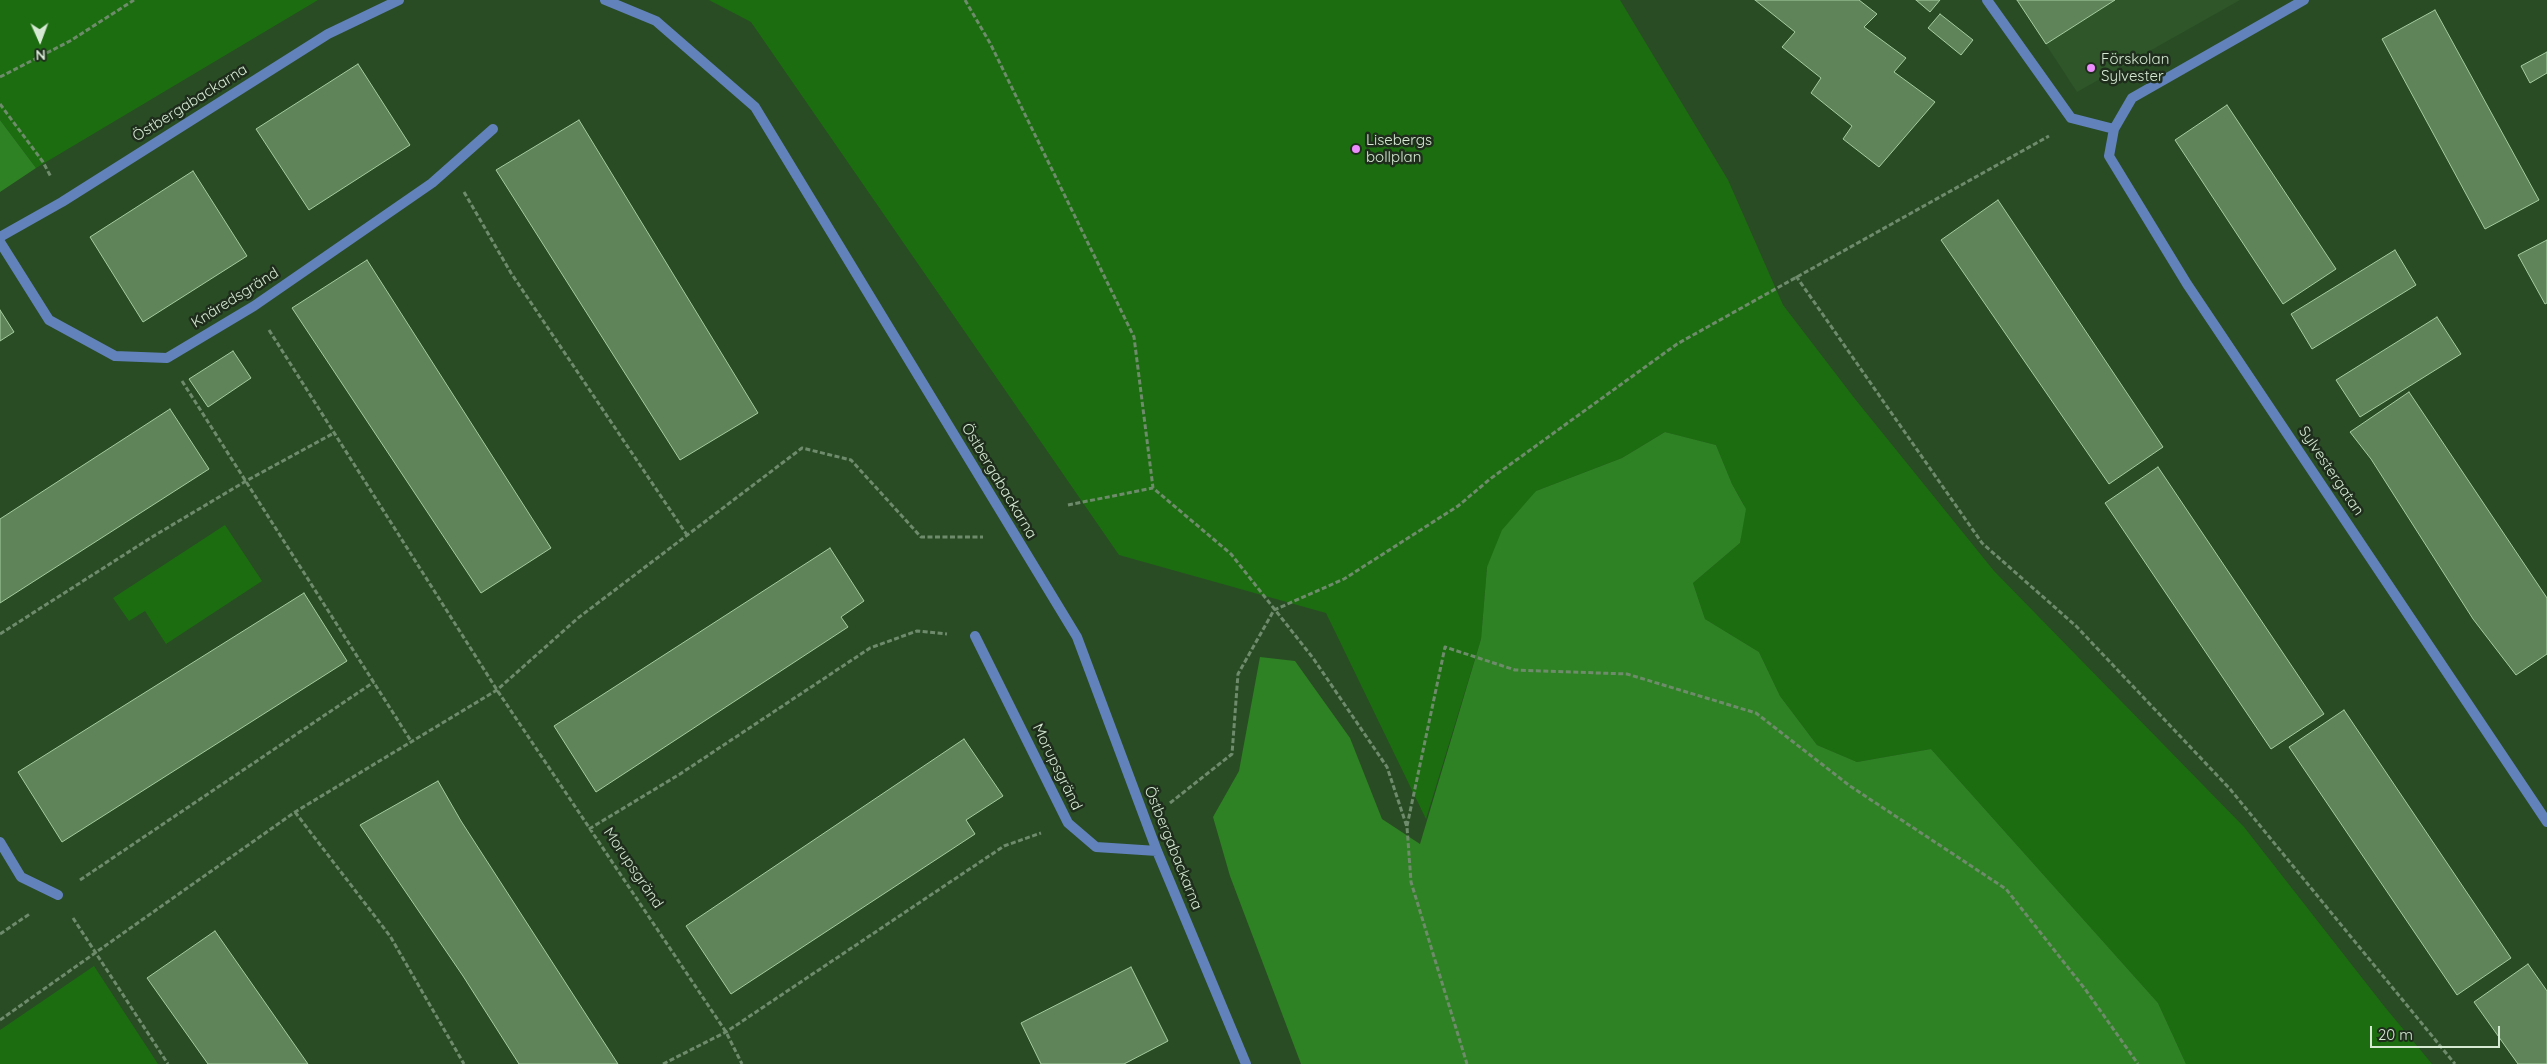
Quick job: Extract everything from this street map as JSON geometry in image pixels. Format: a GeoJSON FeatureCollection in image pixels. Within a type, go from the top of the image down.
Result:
{"type":"FeatureCollection","features":[{"type":"Feature","properties":{"kind":"street","name":"Östbergabackarna"},"geometry":{"type":"LineString","coordinates":[[0,238],[62,202],[328,34],[399,0]]}},
{"type":"Feature","properties":{"kind":"street","name":"Östbergabackarna"},"geometry":{"type":"LineString","coordinates":[[605,0],[656,21],[755,107],[1077,638],[1157,851],[1246,1064]]}},
{"type":"Feature","properties":{"kind":"street"},"geometry":{"type":"LineString","coordinates":[[1987,0],[2071,118],[2114,129]]}},
{"type":"Feature","properties":{"kind":"street","name":"Sylvestergatan"},"geometry":{"type":"LineString","coordinates":[[2304,0],[2132,98],[2114,129],[2109,156],[2187,284],[2547,822]]}},
{"type":"Feature","properties":{"kind":"street","name":"Knäredsgränd"},"geometry":{"type":"LineString","coordinates":[[168,358],[254,306],[432,183],[493,129]]}},
{"type":"Feature","properties":{"kind":"street"},"geometry":{"type":"LineString","coordinates":[[0,242],[49,320],[114,356],[168,358]]}},
{"type":"Feature","properties":{"kind":"street","name":"Morupsgränd"},"geometry":{"type":"LineString","coordinates":[[975,636],[1068,823],[1096,847],[1157,851]]}},
{"type":"Feature","properties":{"kind":"street"},"geometry":{"type":"LineString","coordinates":[[0,842],[21,877],[58,895]]}},
{"type":"Feature","properties":{"kind":"path"},"geometry":{"type":"LineString","coordinates":[[0,77],[70,41],[134,0]]}},
{"type":"Feature","properties":{"kind":"path"},"geometry":{"type":"LineString","coordinates":[[965,0],[990,43],[1134,337],[1153,488],[1231,554],[1313,658],[1387,767],[1407,827],[1411,882],[1467,1064]]}},
{"type":"Feature","properties":{"kind":"path"},"geometry":{"type":"LineString","coordinates":[[0,104],[43,162],[62,202]]}},
{"type":"Feature","properties":{"kind":"path"},"geometry":{"type":"LineString","coordinates":[[1147,823],[1232,754],[1238,674],[1274,610],[1344,580],[1458,506],[1490,479],[1677,344],[2078,120]]}},
{"type":"Feature","properties":{"kind":"path"},"geometry":{"type":"LineString","coordinates":[[450,168],[511,273],[687,536]]}},
{"type":"Feature","properties":{"kind":"path"},"geometry":{"type":"LineString","coordinates":[[1796,276],[1982,543],[2076,626],[2230,789],[2455,1064]]}},
{"type":"Feature","properties":{"kind":"path","name":"Morupsgränd"},"geometry":{"type":"LineString","coordinates":[[254,306],[496,690],[726,1032],[742,1064]]}},
{"type":"Feature","properties":{"kind":"path"},"geometry":{"type":"LineString","coordinates":[[168,358],[411,742]]}},
{"type":"Feature","properties":{"kind":"path"},"geometry":{"type":"LineString","coordinates":[[0,634],[152,537],[246,481],[334,433]]}},
{"type":"Feature","properties":{"kind":"path"},"geometry":{"type":"LineString","coordinates":[[0,1020],[295,812],[496,690],[578,618],[802,448],[851,460],[921,537],[984,538]]}},
{"type":"Feature","properties":{"kind":"path"},"geometry":{"type":"LineString","coordinates":[[1068,505],[1153,488]]}},
{"type":"Feature","properties":{"kind":"path"},"geometry":{"type":"LineString","coordinates":[[589,829],[680,774],[870,648],[917,632],[975,636]]}},
{"type":"Feature","properties":{"kind":"path"},"geometry":{"type":"LineString","coordinates":[[1407,827],[1445,647],[1515,670],[1627,674],[1756,713],[1850,786],[1928,835],[2006,889],[2085,989],[2138,1064]]}},
{"type":"Feature","properties":{"kind":"path"},"geometry":{"type":"LineString","coordinates":[[168,1064],[58,895],[374,682]]}},
{"type":"Feature","properties":{"kind":"path"},"geometry":{"type":"LineString","coordinates":[[295,812],[390,936],[464,1064]]}},
{"type":"Feature","properties":{"kind":"path"},"geometry":{"type":"LineString","coordinates":[[663,1064],[726,1032],[1004,846],[1068,823]]}},
{"type":"Feature","properties":{"kind":"shaded area","name":"Förskolan Sylvester"},"geometry":{"type":"Polygon","coordinates":[[[2017,0],[2240,0],[2077,92],[2017,0]]]}},
{"type":"Feature","properties":{"kind":"green space"},"geometry":{"type":"Polygon","coordinates":[[[0,0],[318,0],[36,168],[0,120],[0,0]]]}},
{"type":"Feature","properties":{"kind":"green space"},"geometry":{"type":"Polygon","coordinates":[[[709,0],[1620,0],[1728,180],[1783,305],[1855,399],[1994,571],[2244,827],[2384,1006],[2432,1064],[2186,1064],[2158,1003],[1931,749],[1857,762],[1817,745],[1780,696],[1759,652],[1705,619],[1693,583],[1740,543],[1744,505],[1732,484],[1716,445],[1665,432],[1622,458],[1536,491],[1487,567],[1481,639],[1426,819],[1326,613],[1119,555],[751,22],[709,0]]]}},
{"type":"Feature","properties":{"kind":"green space"},"geometry":{"type":"Polygon","coordinates":[[[0,120],[36,168],[0,192],[0,120]]]}},
{"type":"Feature","properties":{"kind":"green space"},"geometry":{"type":"Polygon","coordinates":[[[1665,432],[1716,445],[1732,484],[1746,509],[1740,543],[1693,583],[1705,619],[1759,652],[1780,696],[1817,745],[1857,762],[1931,749],[2158,1003],[2186,1064],[1301,1064],[1230,876],[1213,817],[1239,771],[1260,657],[1295,661],[1350,738],[1382,819],[1420,844],[1481,639],[1487,567],[1502,530],[1536,491],[1622,458],[1665,432]]]}},
{"type":"Feature","properties":{"kind":"green space"},"geometry":{"type":"Polygon","coordinates":[[[225,525],[262,581],[166,644],[145,611],[129,621],[113,598],[225,525]]]}},
{"type":"Feature","properties":{"kind":"green space"},"geometry":{"type":"Polygon","coordinates":[[[94,966],[158,1064],[0,1064],[0,1030],[94,966]]]}},
{"type":"Feature","properties":{"kind":"building"},"geometry":{"type":"Polygon","coordinates":[[[1755,0],[1859,0],[1877,14],[1864,27],[1906,58],[1894,72],[1935,102],[1879,167],[1843,139],[1852,126],[1811,93],[1821,78],[1782,47],[1795,32],[1755,0]]]}},
{"type":"Feature","properties":{"kind":"building"},"geometry":{"type":"Polygon","coordinates":[[[1916,0],[1940,0],[1930,12],[1916,0]]]}},
{"type":"Feature","properties":{"kind":"building"},"geometry":{"type":"Polygon","coordinates":[[[2017,0],[2115,0],[2046,44],[2017,0]]]}},
{"type":"Feature","properties":{"kind":"building"},"geometry":{"type":"Polygon","coordinates":[[[2435,10],[2539,200],[2485,229],[2382,39],[2435,10]]]}},
{"type":"Feature","properties":{"kind":"building"},"geometry":{"type":"Polygon","coordinates":[[[1940,14],[1973,40],[1961,55],[1928,28],[1940,14]]]}},
{"type":"Feature","properties":{"kind":"building"},"geometry":{"type":"Polygon","coordinates":[[[2547,52],[2547,73],[2530,83],[2521,66],[2547,52]]]}},
{"type":"Feature","properties":{"kind":"building"},"geometry":{"type":"Polygon","coordinates":[[[358,64],[410,145],[309,210],[256,129],[358,64]]]}},
{"type":"Feature","properties":{"kind":"building"},"geometry":{"type":"Polygon","coordinates":[[[2227,105],[2336,269],[2283,304],[2175,140],[2227,105]]]}},
{"type":"Feature","properties":{"kind":"building"},"geometry":{"type":"Polygon","coordinates":[[[579,120],[758,413],[680,460],[496,170],[579,120]]]}},
{"type":"Feature","properties":{"kind":"building"},"geometry":{"type":"Polygon","coordinates":[[[193,171],[247,256],[143,322],[90,237],[193,171]]]}},
{"type":"Feature","properties":{"kind":"building"},"geometry":{"type":"Polygon","coordinates":[[[1998,200],[2163,447],[2109,484],[1941,240],[1998,200]]]}},
{"type":"Feature","properties":{"kind":"building"},"geometry":{"type":"Polygon","coordinates":[[[2547,240],[2547,303],[2545,304],[2518,255],[2547,240]]]}},
{"type":"Feature","properties":{"kind":"building"},"geometry":{"type":"Polygon","coordinates":[[[2395,250],[2416,285],[2312,349],[2291,314],[2395,250]]]}},
{"type":"Feature","properties":{"kind":"building"},"geometry":{"type":"Polygon","coordinates":[[[367,260],[551,548],[481,593],[292,308],[367,260]]]}},
{"type":"Feature","properties":{"kind":"building"},"geometry":{"type":"Polygon","coordinates":[[[0,310],[14,332],[0,341],[0,310]]]}},
{"type":"Feature","properties":{"kind":"building"},"geometry":{"type":"Polygon","coordinates":[[[2437,317],[2461,354],[2360,417],[2336,380],[2437,317]]]}},
{"type":"Feature","properties":{"kind":"building"},"geometry":{"type":"Polygon","coordinates":[[[233,351],[251,378],[208,407],[189,379],[233,351]]]}},
{"type":"Feature","properties":{"kind":"building"},"geometry":{"type":"Polygon","coordinates":[[[2409,392],[2547,598],[2547,654],[2516,675],[2473,619],[2371,459],[2350,432],[2409,392]]]}},
{"type":"Feature","properties":{"kind":"building"},"geometry":{"type":"Polygon","coordinates":[[[170,409],[209,469],[0,603],[0,519],[170,409]]]}},
{"type":"Feature","properties":{"kind":"building"},"geometry":{"type":"Polygon","coordinates":[[[2158,467],[2324,714],[2271,749],[2105,503],[2158,467]]]}},
{"type":"Feature","properties":{"kind":"building"},"geometry":{"type":"Polygon","coordinates":[[[830,548],[864,601],[841,617],[848,627],[596,792],[554,726],[830,548]]]}},
{"type":"Feature","properties":{"kind":"building"},"geometry":{"type":"Polygon","coordinates":[[[304,593],[347,661],[62,842],[18,772],[304,593]]]}},
{"type":"Feature","properties":{"kind":"building"},"geometry":{"type":"Polygon","coordinates":[[[2344,710],[2511,958],[2457,995],[2289,747],[2344,710]]]}},
{"type":"Feature","properties":{"kind":"building"},"geometry":{"type":"Polygon","coordinates":[[[964,739],[1003,796],[966,820],[975,834],[731,994],[686,926],[964,739]]]}},
{"type":"Feature","properties":{"kind":"building"},"geometry":{"type":"Polygon","coordinates":[[[438,781],[461,821],[618,1064],[519,1064],[463,976],[360,825],[438,781]]]}},
{"type":"Feature","properties":{"kind":"building"},"geometry":{"type":"Polygon","coordinates":[[[215,931],[308,1064],[208,1064],[147,978],[215,931]]]}},
{"type":"Feature","properties":{"kind":"building"},"geometry":{"type":"Polygon","coordinates":[[[2528,964],[2547,991],[2547,1064],[2518,1064],[2474,1002],[2528,964]]]}},
{"type":"Feature","properties":{"kind":"building"},"geometry":{"type":"Polygon","coordinates":[[[1131,967],[1168,1041],[1124,1064],[1041,1064],[1021,1023],[1131,967]]]}},
{"type":"Feature","properties":{"kind":"place","name":"Förskolan Sylvester"},"geometry":{"type":"Point","coordinates":[2091,68]}},
{"type":"Feature","properties":{"kind":"place","name":"Lisebergs bollplan"},"geometry":{"type":"Point","coordinates":[1356,149]}}]}
